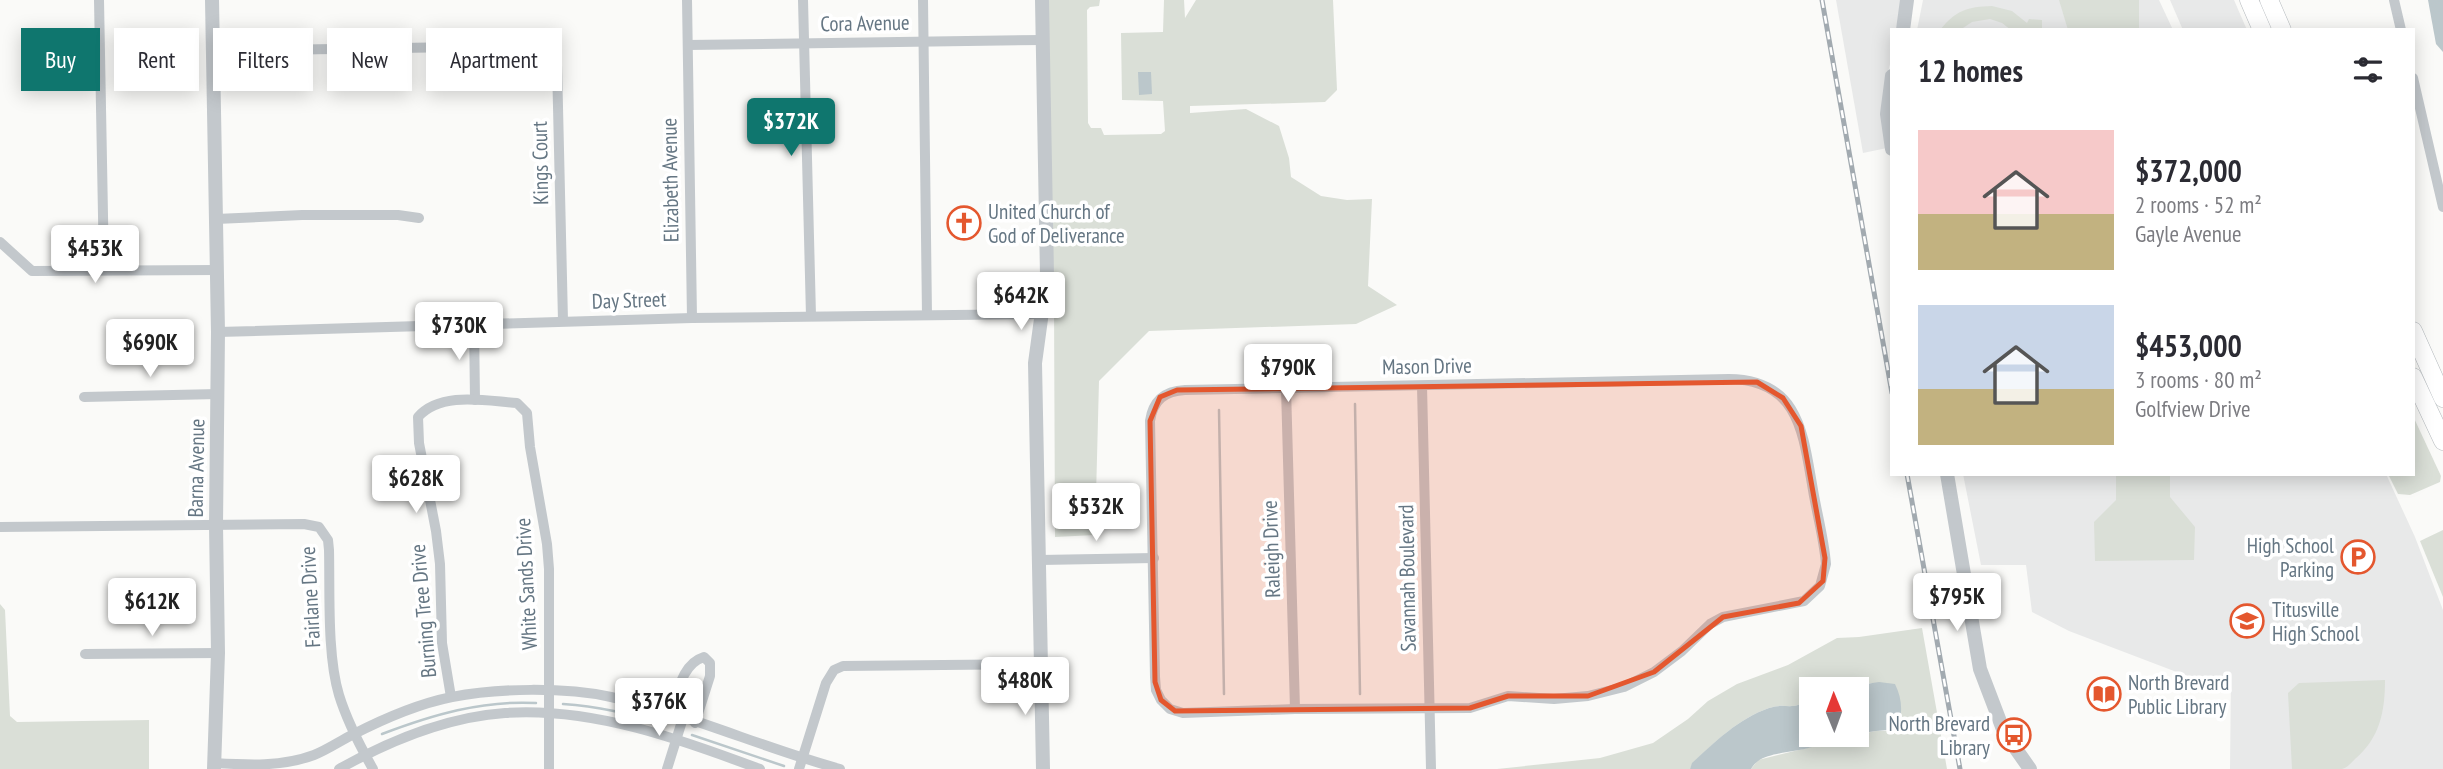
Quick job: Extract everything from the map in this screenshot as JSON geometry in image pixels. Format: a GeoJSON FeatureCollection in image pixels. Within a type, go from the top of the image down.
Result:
{"type":"FeatureCollection","features":[{"type":"Feature","properties":{"kind":"main road"},"geometry":{"type":"LineString","coordinates":[[2249,0],[2261,28]]}},
{"type":"Feature","properties":{"kind":"main road"},"geometry":{"type":"LineString","coordinates":[[2269,0],[2281,28]]}},
{"type":"Feature","properties":{"kind":"main road"},"geometry":{"type":"LineString","coordinates":[[2415,335],[2443,398]]}},
{"type":"Feature","properties":{"kind":"main road"},"geometry":{"type":"LineString","coordinates":[[2415,381],[2443,441]]}},
{"type":"Feature","properties":{"kind":"street"},"geometry":{"type":"LineString","coordinates":[[99,0],[104,270]]}},
{"type":"Feature","properties":{"kind":"street","name":"Barna Avenue"},"geometry":{"type":"LineString","coordinates":[[212,0],[213,51]]}},
{"type":"Feature","properties":{"kind":"street","name":"Elizabeth Avenue"},"geometry":{"type":"LineString","coordinates":[[687,0],[692,318]]}},
{"type":"Feature","properties":{"kind":"street"},"geometry":{"type":"LineString","coordinates":[[803,0],[811,316]]}},
{"type":"Feature","properties":{"kind":"street"},"geometry":{"type":"LineString","coordinates":[[923,0],[927,315]]}},
{"type":"Feature","properties":{"kind":"street"},"geometry":{"type":"LineString","coordinates":[[1042,0],[1047,275],[1035,363],[1043,769]]}},
{"type":"Feature","properties":{"kind":"street"},"geometry":{"type":"LineString","coordinates":[[1903,28],[1908,0]]}},
{"type":"Feature","properties":{"kind":"street"},"geometry":{"type":"LineString","coordinates":[[2394,0],[2401,28]]}},
{"type":"Feature","properties":{"kind":"street","name":"Cora Avenue"},"geometry":{"type":"LineString","coordinates":[[688,45],[1042,40]]}},
{"type":"Feature","properties":{"kind":"street","name":"Kings Court"},"geometry":{"type":"LineString","coordinates":[[313,49],[534,46],[548,49],[558,64],[563,321]]}},
{"type":"Feature","properties":{"kind":"street"},"geometry":{"type":"LineString","coordinates":[[2415,87],[2443,207]]}},
{"type":"Feature","properties":{"kind":"street","name":"Barna Avenue"},"geometry":{"type":"LineString","coordinates":[[214,91],[218,332],[218,653],[214,766]]}},
{"type":"Feature","properties":{"kind":"street"},"geometry":{"type":"LineString","coordinates":[[1890,91],[1887,114],[1890,135]]}},
{"type":"Feature","properties":{"kind":"street"},"geometry":{"type":"LineString","coordinates":[[216,219],[302,215],[398,215],[419,218]]}},
{"type":"Feature","properties":{"kind":"street"},"geometry":{"type":"LineString","coordinates":[[0,242],[32,271],[217,270]]}},
{"type":"Feature","properties":{"kind":"street","name":"Day Street"},"geometry":{"type":"LineString","coordinates":[[218,332],[692,318],[1041,314]]}},
{"type":"Feature","properties":{"kind":"street"},"geometry":{"type":"LineString","coordinates":[[474,324],[475,400]]}},
{"type":"Feature","properties":{"kind":"street","name":"Mason Drive"},"geometry":{"type":"LineString","coordinates":[[1750,380],[1765,386],[1788,403],[1801,426],[1826,564],[1823,581],[1810,597],[1790,605],[1723,617],[1710,624],[1669,662],[1625,687],[1574,698],[1514,695],[1475,707],[1175,712],[1165,705],[1158,695],[1155,682],[1150,421],[1157,401],[1164,394],[1177,390],[1286,388],[1750,380]]}},
{"type":"Feature","properties":{"kind":"street","name":"Savannah Boulevard"},"geometry":{"type":"LineString","coordinates":[[1422,386],[1431,769]]}},
{"type":"Feature","properties":{"kind":"street","name":"Raleigh Drive"},"geometry":{"type":"LineString","coordinates":[[1286,388],[1295,709]]}},
{"type":"Feature","properties":{"kind":"street"},"geometry":{"type":"LineString","coordinates":[[83,397],[218,394]]}},
{"type":"Feature","properties":{"kind":"street","name":"White Sands Drive"},"geometry":{"type":"LineString","coordinates":[[475,400],[517,403],[527,413],[530,447],[547,544],[549,769]]}},
{"type":"Feature","properties":{"kind":"street","name":"Burning Tree Drive"},"geometry":{"type":"LineString","coordinates":[[451,697],[442,643],[440,564],[419,443],[418,417],[427,407],[443,401],[475,400]]}},
{"type":"Feature","properties":{"kind":"street"},"geometry":{"type":"LineString","coordinates":[[1947,476],[1980,669],[2004,732],[2030,769]]}},
{"type":"Feature","properties":{"kind":"street","name":"Fairlane Drive"},"geometry":{"type":"LineString","coordinates":[[0,527],[304,524],[313,525],[323,531],[330,550],[332,655],[339,694],[373,769]]}},
{"type":"Feature","properties":{"kind":"street"},"geometry":{"type":"LineString","coordinates":[[1040,560],[1154,558]]}},
{"type":"Feature","properties":{"kind":"street"},"geometry":{"type":"LineString","coordinates":[[86,654],[218,653]]}},
{"type":"Feature","properties":{"kind":"street"},"geometry":{"type":"LineString","coordinates":[[671,714],[686,670],[695,660],[704,657],[710,663],[710,677],[695,723]]}},
{"type":"Feature","properties":{"kind":"street"},"geometry":{"type":"LineString","coordinates":[[801,764],[827,682],[834,670],[843,666],[1041,664]]}},
{"type":"Feature","properties":{"kind":"street"},"geometry":{"type":"LineString","coordinates":[[214,766],[274,765],[314,755],[402,712],[451,697],[504,690],[609,697],[683,718],[801,764],[839,769]]}},
{"type":"Feature","properties":{"kind":"street"},"geometry":{"type":"LineString","coordinates":[[339,769],[365,754],[411,735],[457,722],[505,713],[548,713],[604,720],[675,739],[760,769]]}},
{"type":"Feature","properties":{"kind":"street"},"geometry":{"type":"LineString","coordinates":[[667,769],[683,718]]}},
{"type":"Feature","properties":{"kind":"highlighted area"},"geometry":{"type":"Polygon","coordinates":[[[1757,382],[1783,398],[1801,426],[1825,558],[1823,581],[1799,603],[1723,617],[1654,672],[1588,696],[1508,696],[1470,708],[1175,711],[1161,700],[1155,682],[1150,421],[1160,397],[1177,390],[1757,382]]]}},
{"type":"Feature","properties":{"kind":"shaded area"},"geometry":{"type":"Polygon","coordinates":[[[1047,0],[1100,0],[1099,6],[1087,10],[1088,123],[1091,128],[1101,128],[1104,135],[1161,134],[1165,131],[1163,101],[1122,100],[1121,33],[1163,32],[1164,0],[1184,0],[1185,18],[1196,0],[1333,0],[1337,90],[1325,102],[1190,106],[1190,113],[1246,109],[1279,126],[1289,158],[1291,177],[1321,196],[1347,200],[1372,199],[1368,286],[1397,305],[1356,324],[1149,331],[1099,381],[1095,535],[1055,537],[1054,304],[1047,0]]]}},
{"type":"Feature","properties":{"kind":"shaded area"},"geometry":{"type":"Polygon","coordinates":[[[1836,0],[1903,0],[1898,28],[1890,28],[1887,148],[1863,153],[1836,0]]]}},
{"type":"Feature","properties":{"kind":"shaded area"},"geometry":{"type":"Polygon","coordinates":[[[1923,0],[2159,0],[2172,28],[1917,28],[1923,0]]]}},
{"type":"Feature","properties":{"kind":"shaded area"},"geometry":{"type":"Polygon","coordinates":[[[2059,0],[2139,0],[2139,28],[2067,28],[2059,0]]]}},
{"type":"Feature","properties":{"kind":"shaded area"},"geometry":{"type":"Polygon","coordinates":[[[2170,0],[2234,0],[2246,28],[2182,28],[2170,0]]]}},
{"type":"Feature","properties":{"kind":"shaded area"},"geometry":{"type":"Polygon","coordinates":[[[2428,0],[2443,0],[2443,52],[2436,44],[2428,0]]]}},
{"type":"Feature","properties":{"kind":"shaded area"},"geometry":{"type":"Polygon","coordinates":[[[1992,6],[2012,11],[2027,23],[2029,19],[2042,20],[2042,28],[2008,28],[1990,19],[1972,22],[1963,28],[1942,28],[1951,18],[1976,7],[1992,6]]]}},
{"type":"Feature","properties":{"kind":"shaded area"},"geometry":{"type":"Polygon","coordinates":[[[1138,72],[1151,72],[1152,94],[1139,95],[1138,72]]]}},
{"type":"Feature","properties":{"kind":"shaded area"},"geometry":{"type":"Polygon","coordinates":[[[2415,420],[2441,476],[2440,482],[2410,495],[2398,494],[2389,476],[2415,476],[2415,420]]]}},
{"type":"Feature","properties":{"kind":"shaded area","name":"Titusville High School"},"geometry":{"type":"Polygon","coordinates":[[[1963,476],[2387,476],[2415,537],[2443,610],[2443,769],[2230,769],[2231,680],[2195,679],[2069,631],[2032,612],[2026,565],[1981,565],[1963,476]]]}},
{"type":"Feature","properties":{"kind":"shaded area"},"geometry":{"type":"Polygon","coordinates":[[[2116,476],[2170,476],[2170,497],[2195,527],[2194,560],[2095,561],[2094,522],[2116,500],[2116,476]]]}},
{"type":"Feature","properties":{"kind":"shaded area"},"geometry":{"type":"Polygon","coordinates":[[[2443,530],[2443,597],[2420,541],[2443,530]]]}},
{"type":"Feature","properties":{"kind":"shaded area"},"geometry":{"type":"Polygon","coordinates":[[[0,604],[5,610],[10,716],[17,722],[149,720],[149,769],[0,769],[0,604]]]}},
{"type":"Feature","properties":{"kind":"shaded area"},"geometry":{"type":"Polygon","coordinates":[[[1922,628],[1947,769],[1751,769],[1758,760],[1811,747],[1869,747],[1869,732],[1890,731],[1889,684],[1869,684],[1869,677],[1799,677],[1799,704],[1775,706],[1737,724],[1693,763],[1690,769],[1497,769],[1600,758],[1653,743],[1688,719],[1708,701],[1737,684],[1788,665],[1837,638],[1922,628]]]}},
{"type":"Feature","properties":{"kind":"shaded area"},"geometry":{"type":"Polygon","coordinates":[[[2385,680],[2382,713],[2375,733],[2363,751],[2346,768],[2292,769],[2288,693],[2299,683],[2385,680]]]}},
{"type":"Feature","properties":{"kind":"shaded area"},"geometry":{"type":"Polygon","coordinates":[[[1869,684],[1895,684],[1901,705],[1898,727],[1869,732],[1869,684]]]}},
{"type":"Feature","properties":{"kind":"shaded area"},"geometry":{"type":"Polygon","coordinates":[[[1798,705],[1799,747],[1813,747],[1770,756],[1758,761],[1751,769],[1690,769],[1692,763],[1747,718],[1775,706],[1798,705]]]}},
{"type":"Feature","properties":{"kind":"waterway"},"geometry":{"type":"LineString","coordinates":[[1355,404],[1360,694]]}},
{"type":"Feature","properties":{"kind":"waterway"},"geometry":{"type":"LineString","coordinates":[[1219,410],[1224,694]]}},
{"type":"Feature","properties":{"kind":"waterway"},"geometry":{"type":"LineString","coordinates":[[382,734],[477,706],[536,703]]}},
{"type":"Feature","properties":{"kind":"waterway"},"geometry":{"type":"LineString","coordinates":[[563,704],[615,711],[665,726]]}},
{"type":"Feature","properties":{"kind":"waterway"},"geometry":{"type":"LineString","coordinates":[[692,735],[784,766]]}},
{"type":"Feature","properties":{"kind":"railway"},"geometry":{"type":"LineString","coordinates":[[1822,0],[1890,382]]}},
{"type":"Feature","properties":{"kind":"railway"},"geometry":{"type":"LineString","coordinates":[[1907,476],[1960,769]]}},
{"type":"Feature","properties":{"kind":"place","name":"United Church of God of Deliverance"},"geometry":{"type":"Point","coordinates":[964,223]}},
{"type":"Feature","properties":{"kind":"place","name":"High School Parking"},"geometry":{"type":"Point","coordinates":[2358,557]}},
{"type":"Feature","properties":{"kind":"place","name":"Titusville High School"},"geometry":{"type":"Point","coordinates":[2247,621]}},
{"type":"Feature","properties":{"kind":"place","name":"North Brevard Public Library"},"geometry":{"type":"Point","coordinates":[2104,694]}},
{"type":"Feature","properties":{"kind":"place","name":"North Brevard Library"},"geometry":{"type":"Point","coordinates":[2014,735]}}]}
